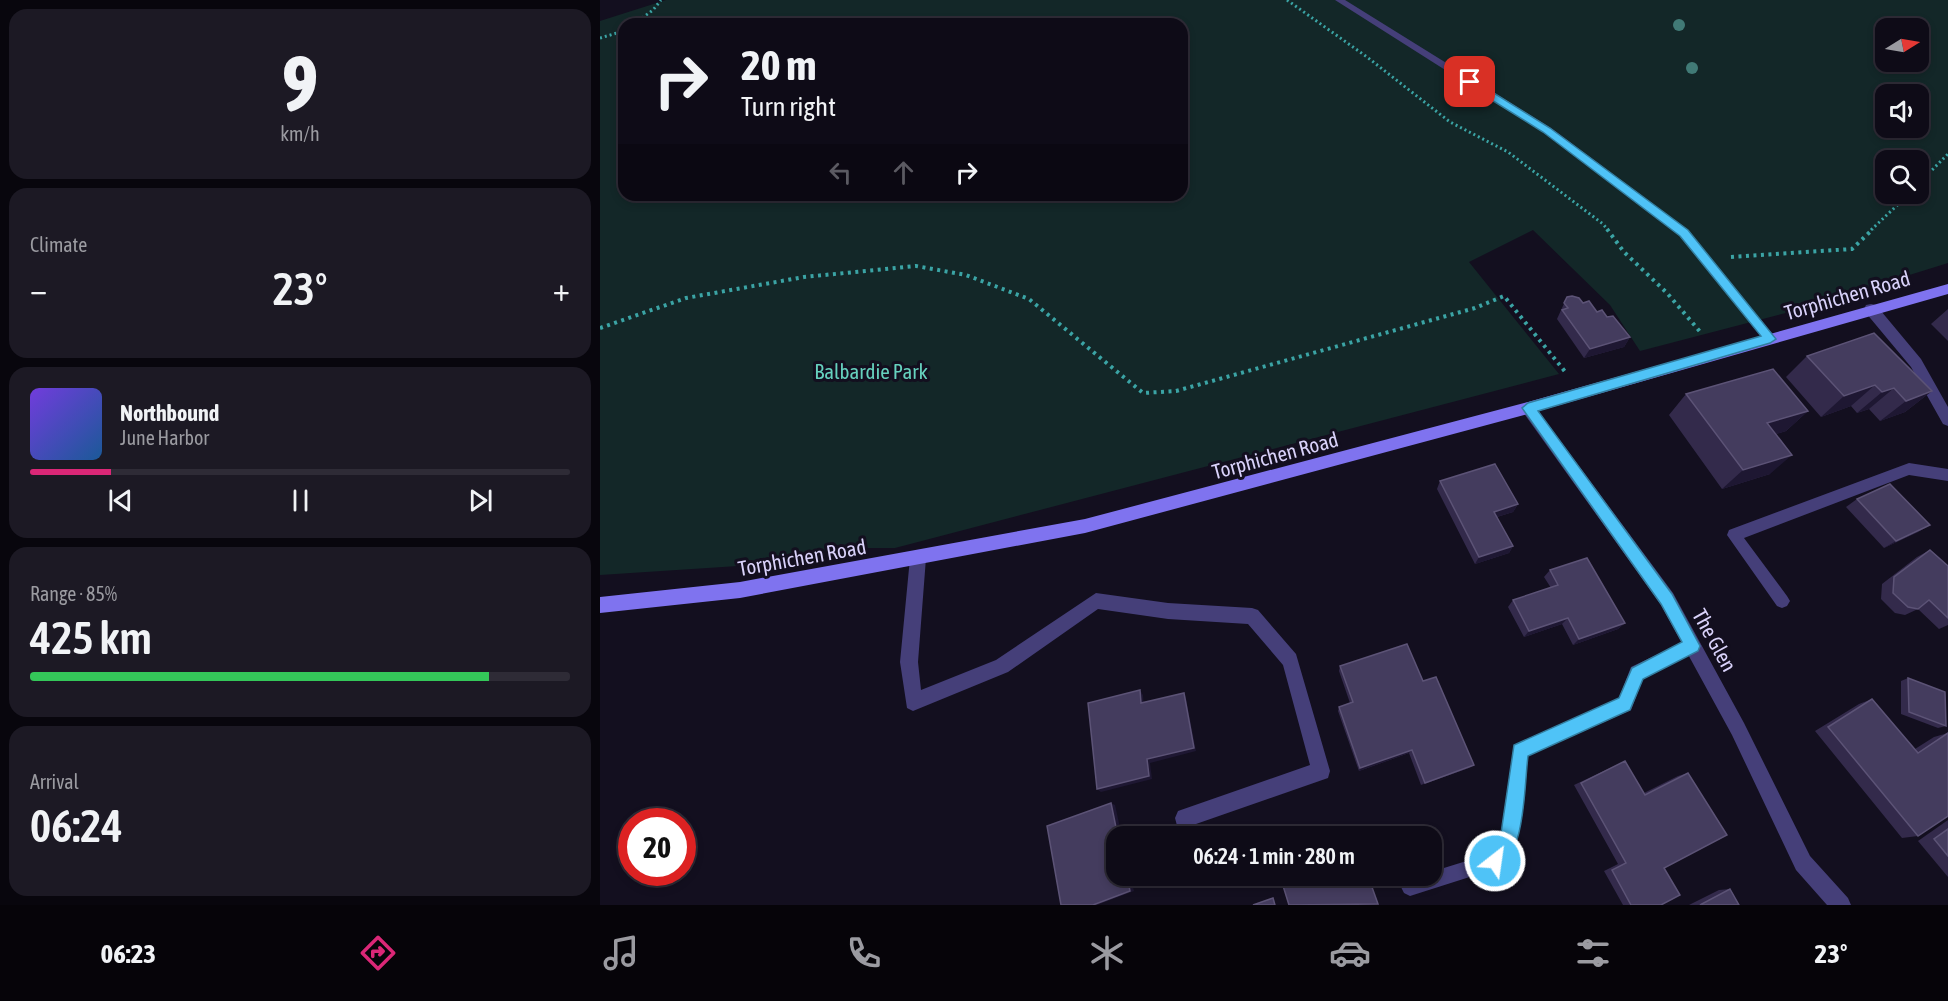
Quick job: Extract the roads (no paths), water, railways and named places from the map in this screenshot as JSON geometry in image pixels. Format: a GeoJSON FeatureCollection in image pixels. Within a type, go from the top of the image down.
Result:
{"type":"FeatureCollection","features":[{"type":"Feature","properties":{"kind":"main road","name":"Torphichen Road"},"geometry":{"type":"LineString","coordinates":[[600,604],[740,590],[1085,526],[1528,408],[1948,289]]}},
{"type":"Feature","properties":{"kind":"street"},"geometry":{"type":"LineString","coordinates":[[1871,309],[1916,363],[1947,416]]}},
{"type":"Feature","properties":{"kind":"street","name":"The Glen"},"geometry":{"type":"LineString","coordinates":[[1528,408],[1667,599],[1738,729],[1803,863],[1841,905]]}},
{"type":"Feature","properties":{"kind":"street"},"geometry":{"type":"LineString","coordinates":[[918,558],[909,662],[913,702],[1002,666],[1096,601],[1168,611],[1252,616],[1290,660],[1321,771],[1185,818],[1188,826]]}},
{"type":"Feature","properties":{"kind":"lane"},"geometry":{"type":"LineString","coordinates":[[1340,0],[1546,130],[1684,233],[1770,339]]}},
{"type":"Feature","properties":{"kind":"lane"},"geometry":{"type":"LineString","coordinates":[[1782,601],[1734,535],[1909,469],[1948,474]]}},
{"type":"Feature","properties":{"kind":"lane"},"geometry":{"type":"LineString","coordinates":[[1410,887],[1495,861],[1508,844],[1520,751],[1625,704],[1637,673],[1692,646]]}},
{"type":"Feature","properties":{"kind":"park label","name":"Balbardie Park"},"geometry":{"type":"Point","coordinates":[871,371]}}]}
